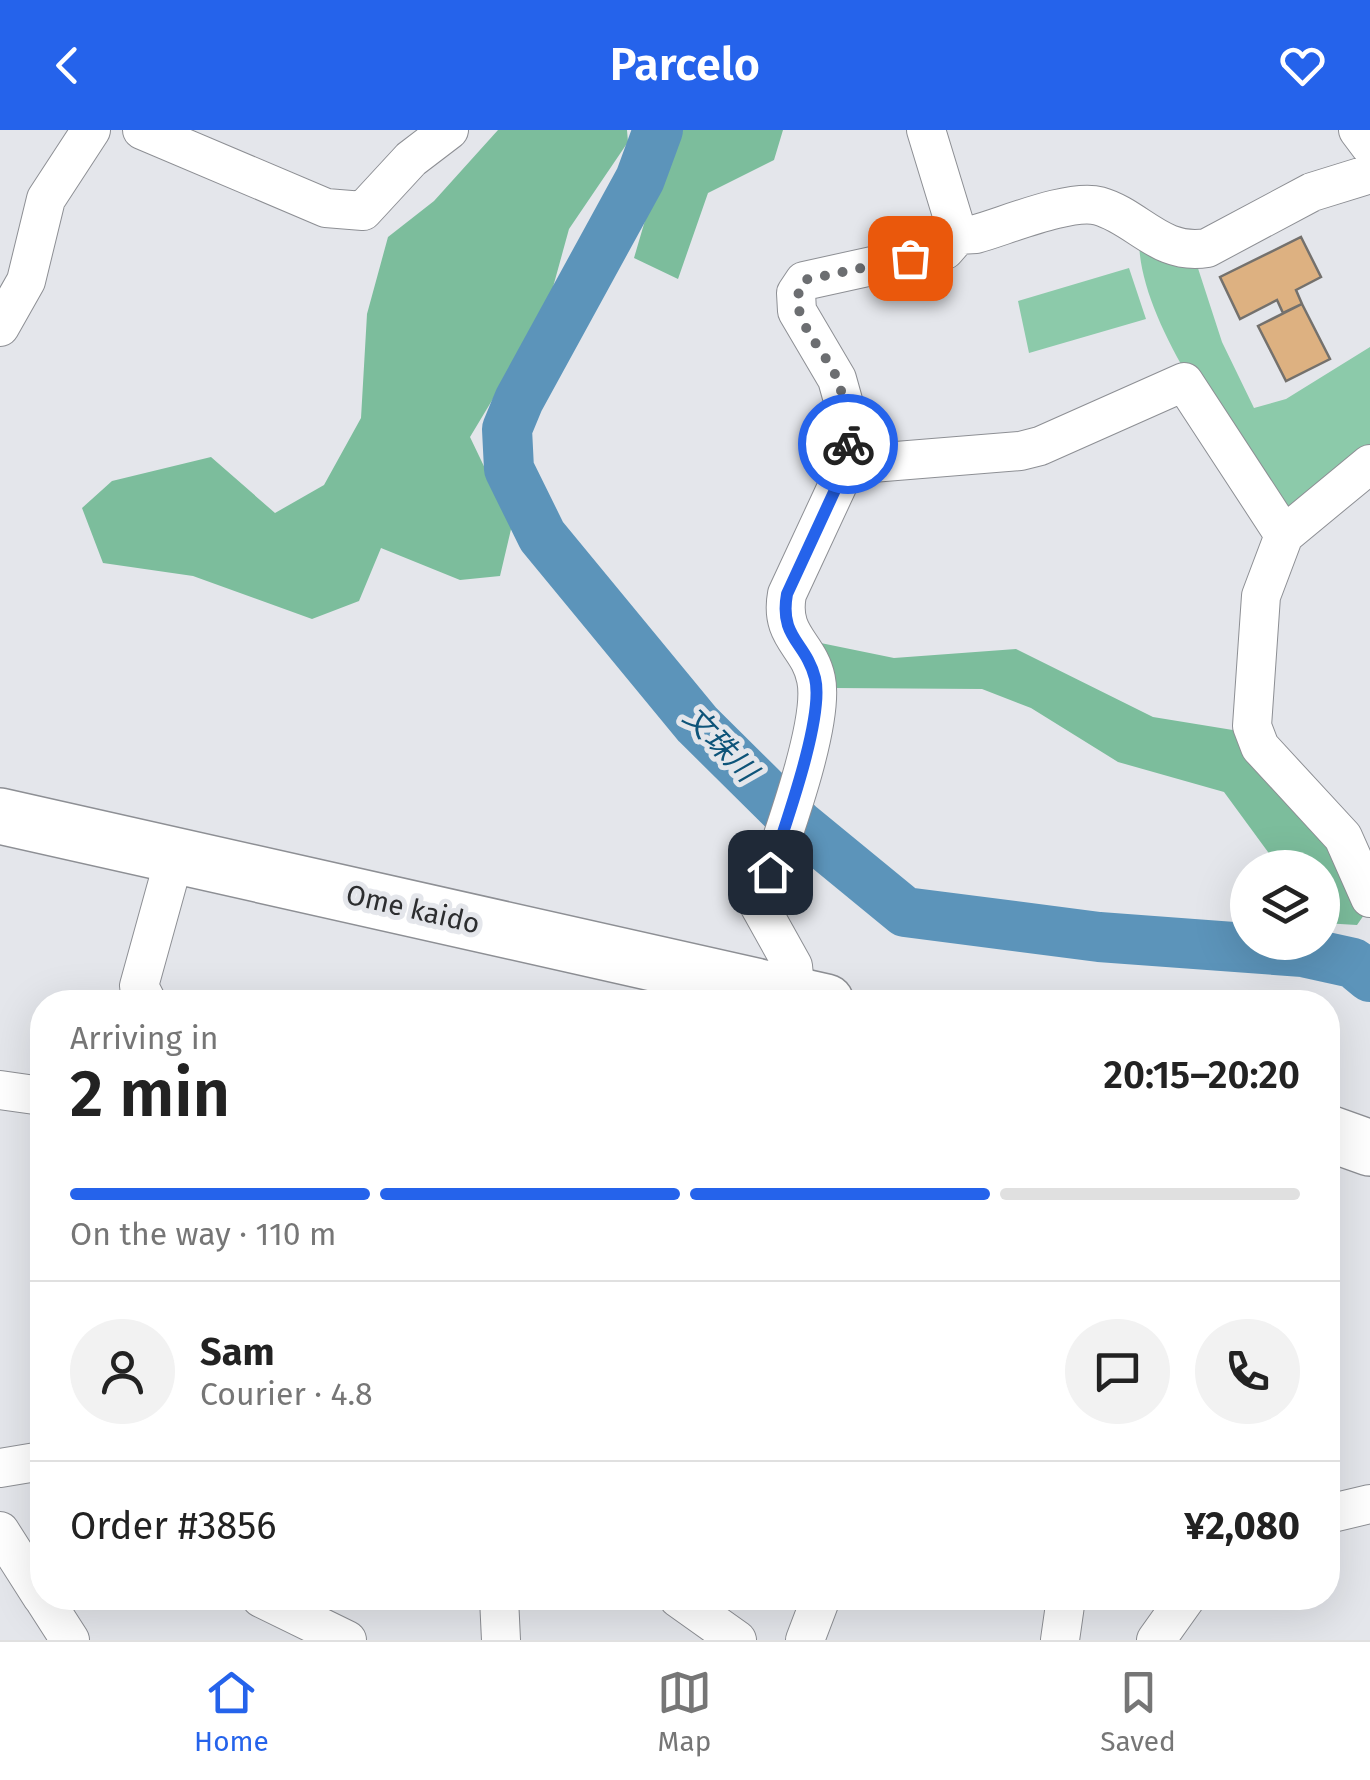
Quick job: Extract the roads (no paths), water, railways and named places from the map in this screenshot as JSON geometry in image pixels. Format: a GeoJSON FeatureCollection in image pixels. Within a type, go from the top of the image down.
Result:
{"type":"FeatureCollection","features":[{"type":"Feature","properties":{"kind":"highway","name":"Ome kaido"},"geometry":{"type":"LineString","coordinates":[[0,816],[771,990]]}},
{"type":"Feature","properties":{"kind":"highway"},"geometry":{"type":"LineString","coordinates":[[1340,1137],[1370,1148]]}},
{"type":"Feature","properties":{"kind":"street"},"geometry":{"type":"LineString","coordinates":[[0,327],[26,281],[46,199],[92,130]]}},
{"type":"Feature","properties":{"kind":"street"},"geometry":{"type":"LineString","coordinates":[[142,130],[326,208],[363,212],[411,159],[449,130]]}},
{"type":"Feature","properties":{"kind":"street"},"geometry":{"type":"LineString","coordinates":[[926,130],[958,235]]}},
{"type":"Feature","properties":{"kind":"street"},"geometry":{"type":"LineString","coordinates":[[1358,130],[1370,146]]}},
{"type":"Feature","properties":{"kind":"street"},"geometry":{"type":"LineString","coordinates":[[806,990],[759,905],[802,773],[816,679],[783,616],[787,594],[847,464],[849,422],[837,379],[798,311],[796,293],[804,280],[945,250],[958,235],[976,234],[1079,205],[1100,206],[1164,242],[1194,250],[1208,248],[1312,192],[1370,174]]}},
{"type":"Feature","properties":{"kind":"street"},"geometry":{"type":"LineString","coordinates":[[847,464],[1020,451],[1184,382],[1284,535]]}},
{"type":"Feature","properties":{"kind":"street"},"geometry":{"type":"LineString","coordinates":[[1370,464],[1284,535],[1261,596],[1252,726],[1260,747],[1343,837],[1370,898]]}},
{"type":"Feature","properties":{"kind":"street"},"geometry":{"type":"LineString","coordinates":[[140,990],[175,856]]}},
{"type":"Feature","properties":{"kind":"street"},"geometry":{"type":"LineString","coordinates":[[0,1090],[30,1094]]}},
{"type":"Feature","properties":{"kind":"street"},"geometry":{"type":"LineString","coordinates":[[0,1468],[30,1463]]}},
{"type":"Feature","properties":{"kind":"street"},"geometry":{"type":"LineString","coordinates":[[1340,1511],[1370,1504]]}},
{"type":"Feature","properties":{"kind":"street"},"geometry":{"type":"LineString","coordinates":[[0,1531],[30,1577]]}},
{"type":"Feature","properties":{"kind":"street"},"geometry":{"type":"LineString","coordinates":[[51,1610],[70,1640]]}},
{"type":"Feature","properties":{"kind":"street"},"geometry":{"type":"LineString","coordinates":[[286,1610],[347,1640]]}},
{"type":"Feature","properties":{"kind":"street"},"geometry":{"type":"LineString","coordinates":[[499,1610],[501,1640]]}},
{"type":"Feature","properties":{"kind":"street"},"geometry":{"type":"LineString","coordinates":[[695,1610],[738,1640]]}},
{"type":"Feature","properties":{"kind":"street"},"geometry":{"type":"LineString","coordinates":[[805,1640],[816,1610]]}},
{"type":"Feature","properties":{"kind":"street"},"geometry":{"type":"LineString","coordinates":[[1060,1640],[1064,1610]]}},
{"type":"Feature","properties":{"kind":"street"},"geometry":{"type":"LineString","coordinates":[[1156,1640],[1177,1610]]}},
{"type":"Feature","properties":{"kind":"waterway","name":"文珠川"},"geometry":{"type":"LineString","coordinates":[[658,130],[640,179],[519,400],[507,429],[509,469],[542,536],[697,724],[799,825],[905,912],[1099,937],[1303,952],[1353,963],[1370,977]]}}]}
